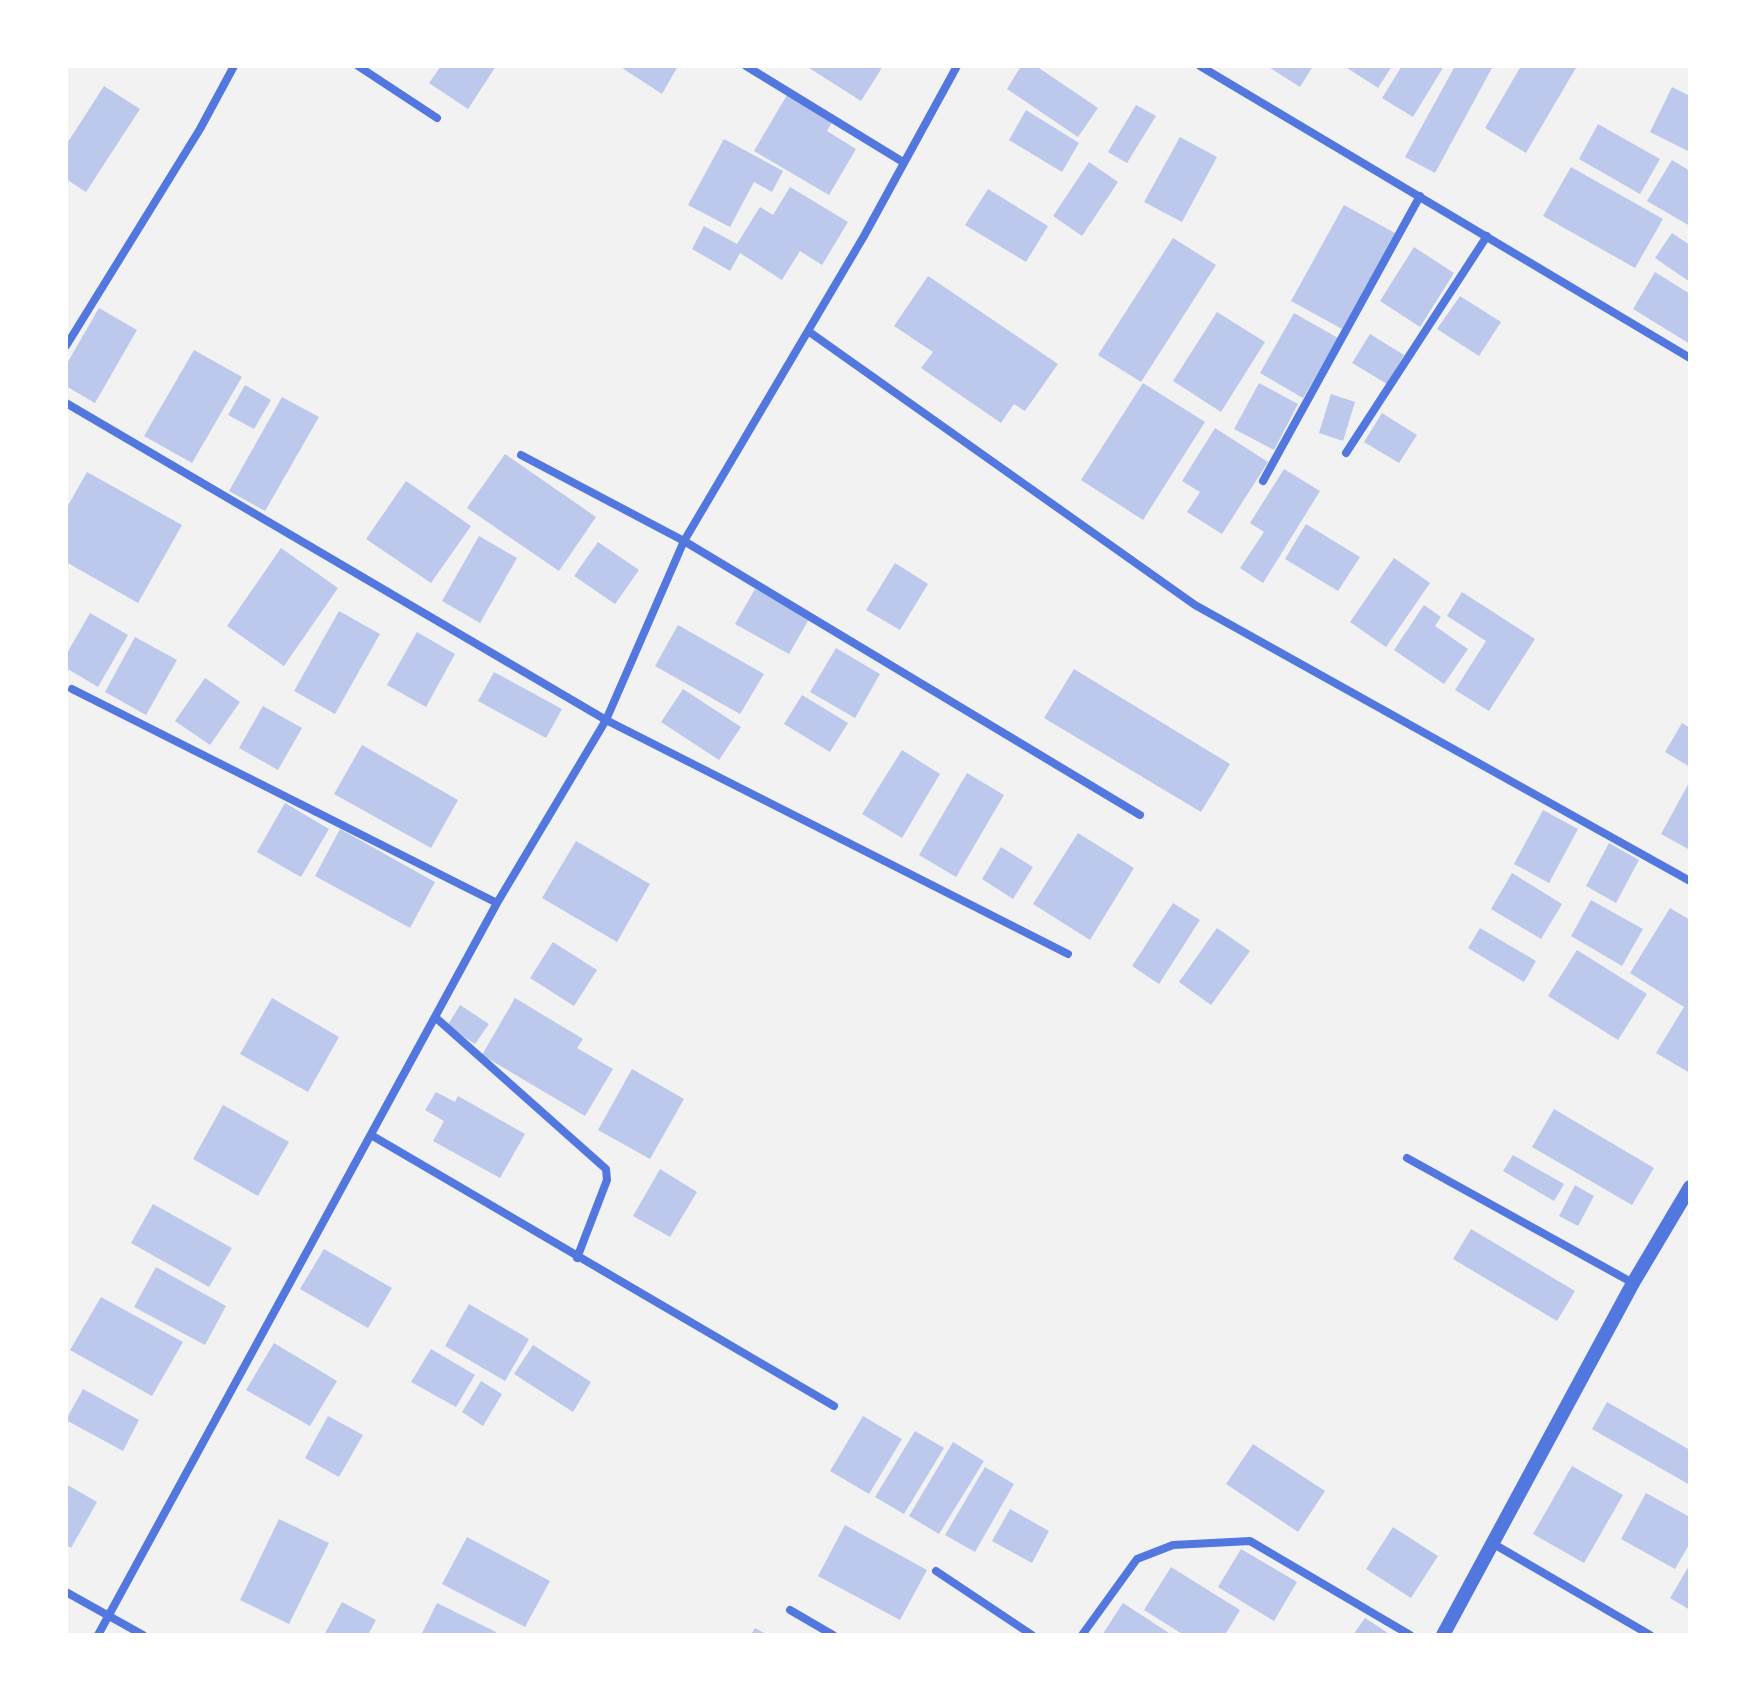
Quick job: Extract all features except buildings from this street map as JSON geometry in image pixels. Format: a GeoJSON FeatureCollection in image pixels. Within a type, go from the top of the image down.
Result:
{"type":"FeatureCollection","features":[{"type":"Feature","properties":{"kind":"street"},"geometry":{"type":"LineString","coordinates":[[66,346],[200,129],[234,66]]}},
{"type":"Feature","properties":{"kind":"street"},"geometry":{"type":"LineString","coordinates":[[358,66],[437,118]]}},
{"type":"Feature","properties":{"kind":"street"},"geometry":{"type":"LineString","coordinates":[[746,66],[903,162]]}},
{"type":"Feature","properties":{"kind":"street"},"geometry":{"type":"LineString","coordinates":[[98,1635],[497,903],[606,720],[684,541],[808,331],[957,66]]}},
{"type":"Feature","properties":{"kind":"street"},"geometry":{"type":"LineString","coordinates":[[1200,66],[1690,358]]}},
{"type":"Feature","properties":{"kind":"street"},"geometry":{"type":"LineString","coordinates":[[1263,481],[1420,196]]}},
{"type":"Feature","properties":{"kind":"street"},"geometry":{"type":"LineString","coordinates":[[1346,453],[1487,236]]}},
{"type":"Feature","properties":{"kind":"street"},"geometry":{"type":"LineString","coordinates":[[808,331],[1195,605],[1690,881]]}},
{"type":"Feature","properties":{"kind":"street"},"geometry":{"type":"LineString","coordinates":[[66,403],[606,720],[1068,954]]}},
{"type":"Feature","properties":{"kind":"street"},"geometry":{"type":"LineString","coordinates":[[521,455],[684,541],[1140,815]]}},
{"type":"Feature","properties":{"kind":"street"},"geometry":{"type":"LineString","coordinates":[[72,689],[497,903]]}},
{"type":"Feature","properties":{"kind":"street"},"geometry":{"type":"LineString","coordinates":[[435,1017],[606,1169],[607,1180],[577,1258]]}},
{"type":"Feature","properties":{"kind":"street"},"geometry":{"type":"LineString","coordinates":[[371,1135],[834,1406]]}},
{"type":"Feature","properties":{"kind":"street"},"geometry":{"type":"LineString","coordinates":[[1407,1158],[1633,1283]]}},
{"type":"Feature","properties":{"kind":"street"},"geometry":{"type":"LineString","coordinates":[[1443,1635],[1633,1283],[1690,1187]]}},
{"type":"Feature","properties":{"kind":"street"},"geometry":{"type":"LineString","coordinates":[[1082,1635],[1137,1559],[1173,1545],[1250,1541],[1410,1635]]}},
{"type":"Feature","properties":{"kind":"street"},"geometry":{"type":"LineString","coordinates":[[1491,1542],[1650,1635]]}},
{"type":"Feature","properties":{"kind":"street"},"geometry":{"type":"LineString","coordinates":[[936,1571],[1032,1635]]}},
{"type":"Feature","properties":{"kind":"street"},"geometry":{"type":"LineString","coordinates":[[66,1592],[143,1635]]}},
{"type":"Feature","properties":{"kind":"street"},"geometry":{"type":"LineString","coordinates":[[790,1610],[833,1635]]}}]}
